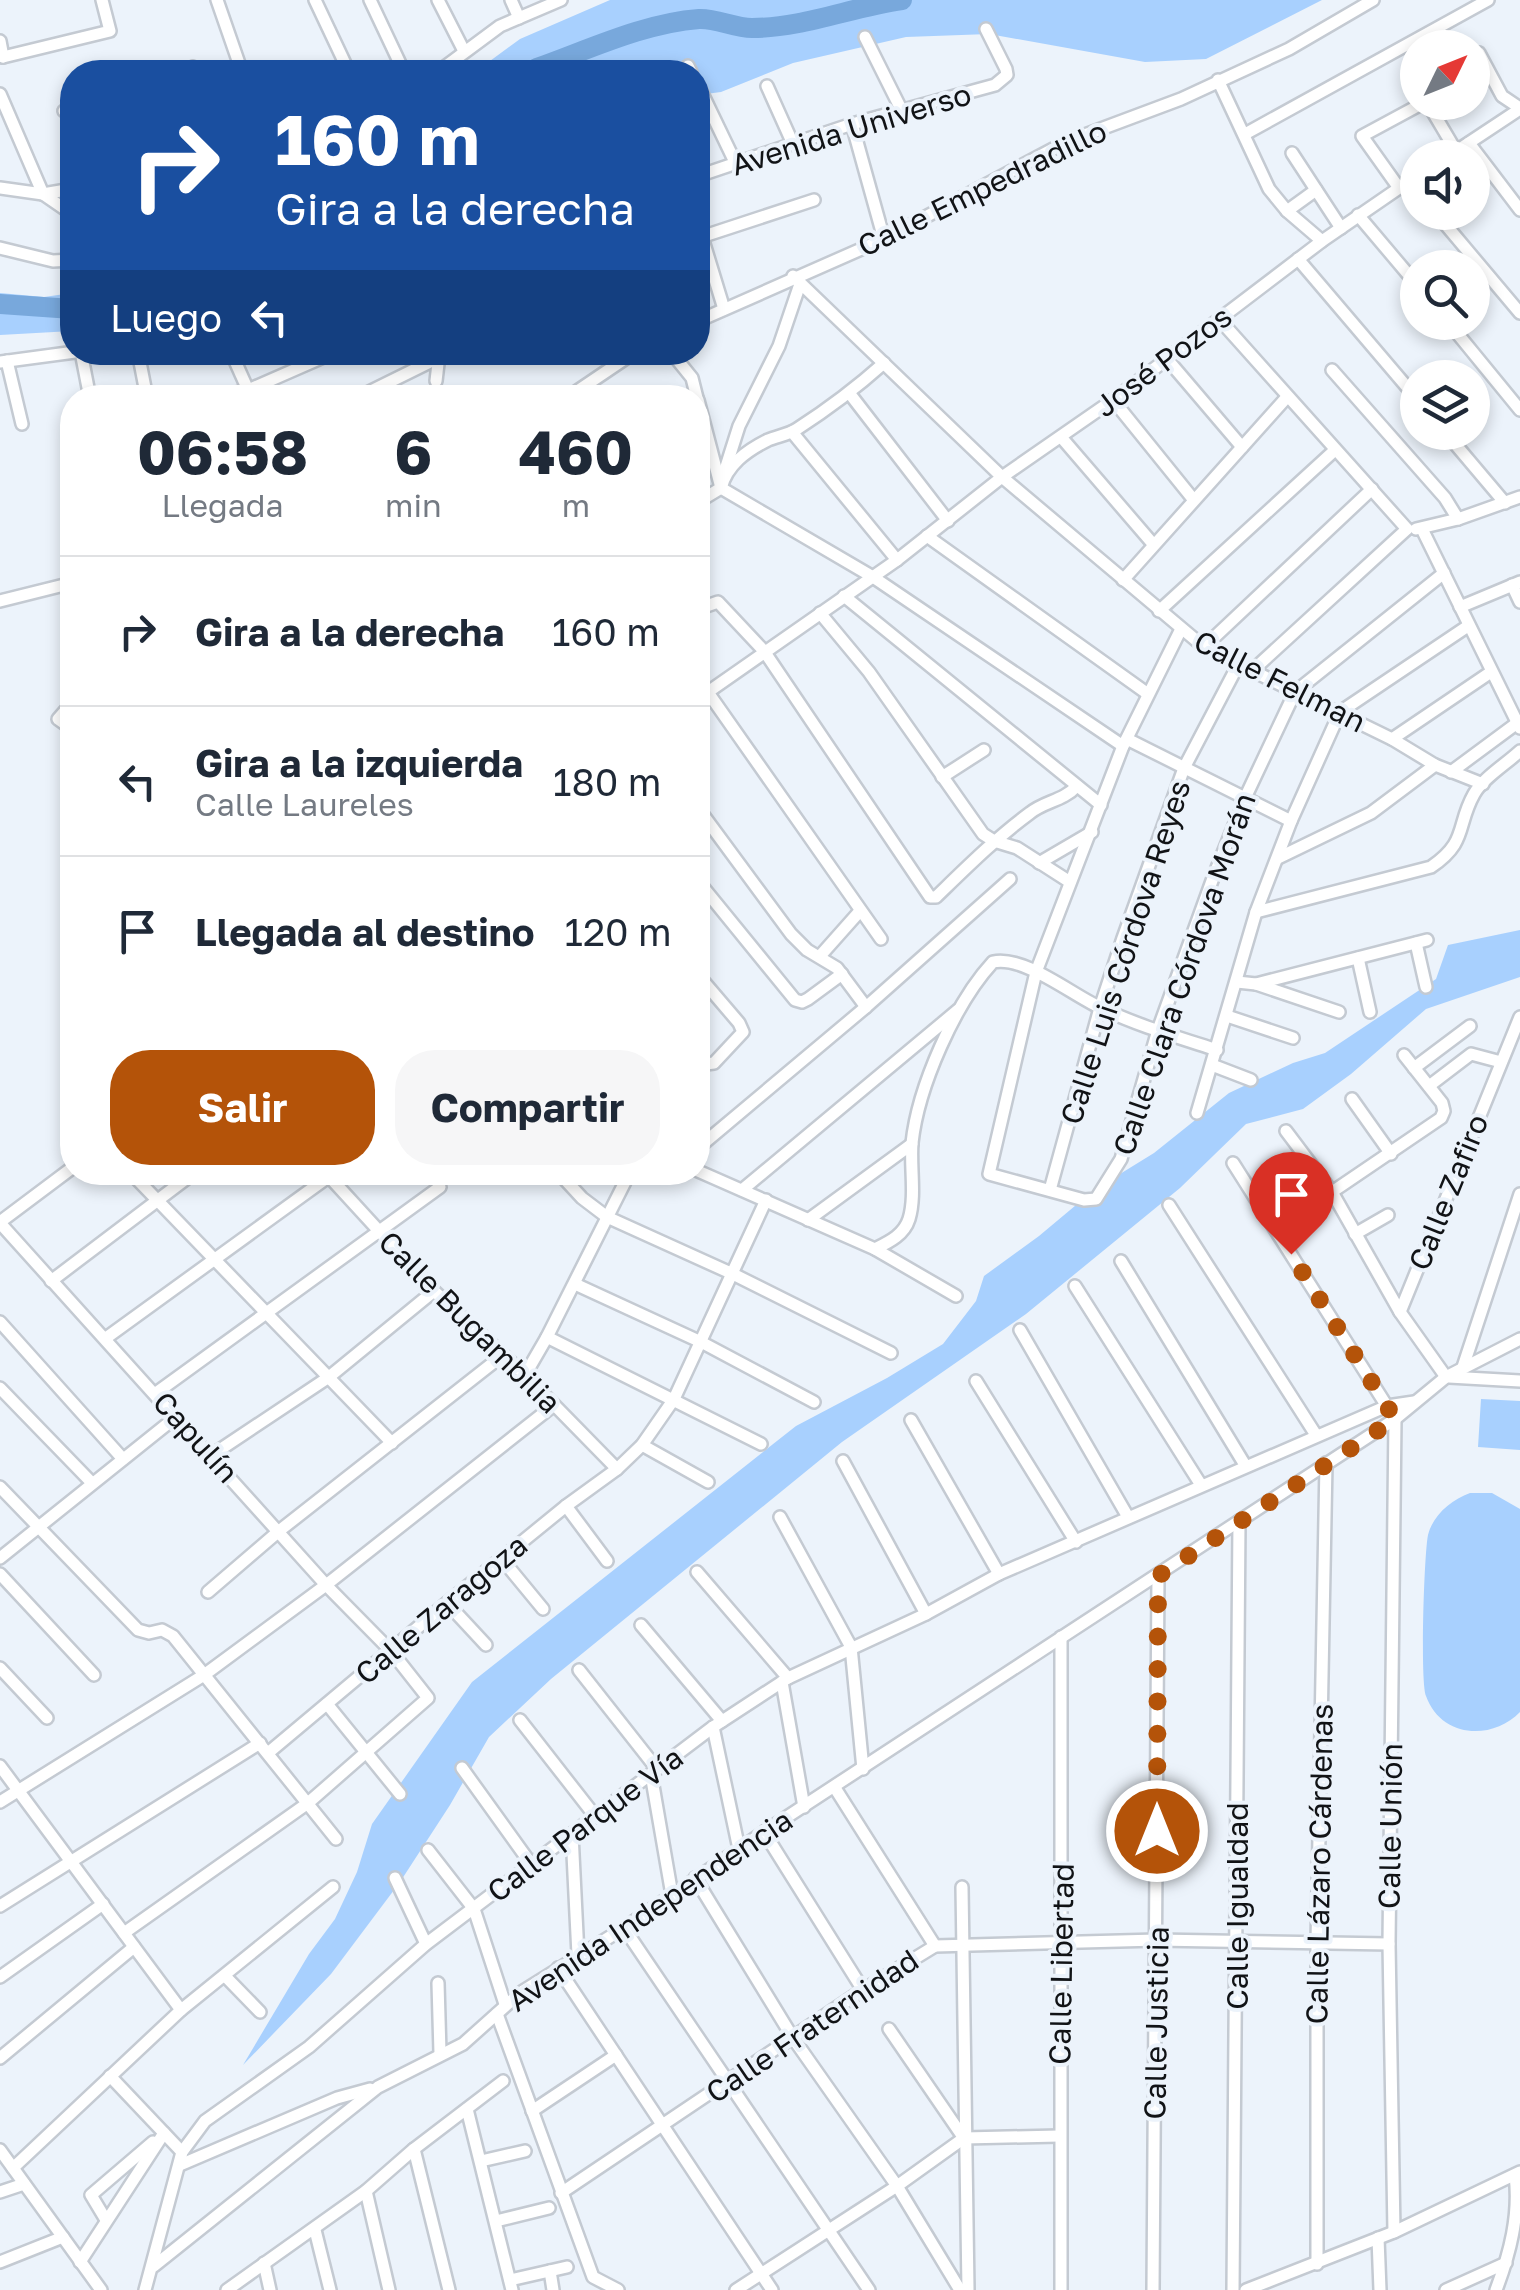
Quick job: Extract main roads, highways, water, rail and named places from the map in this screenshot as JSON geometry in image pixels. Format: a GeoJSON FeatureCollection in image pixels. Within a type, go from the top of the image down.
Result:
{"type":"FeatureCollection","features":[{"type":"Feature","properties":{"kind":"waterway"},"geometry":{"type":"LineString","coordinates":[[558,60],[616,38],[678,22],[705,19],[745,28],[771,27],[902,0]]}},
{"type":"Feature","properties":{"kind":"waterway"},"geometry":{"type":"LineString","coordinates":[[0,304],[60,308]]}}]}
